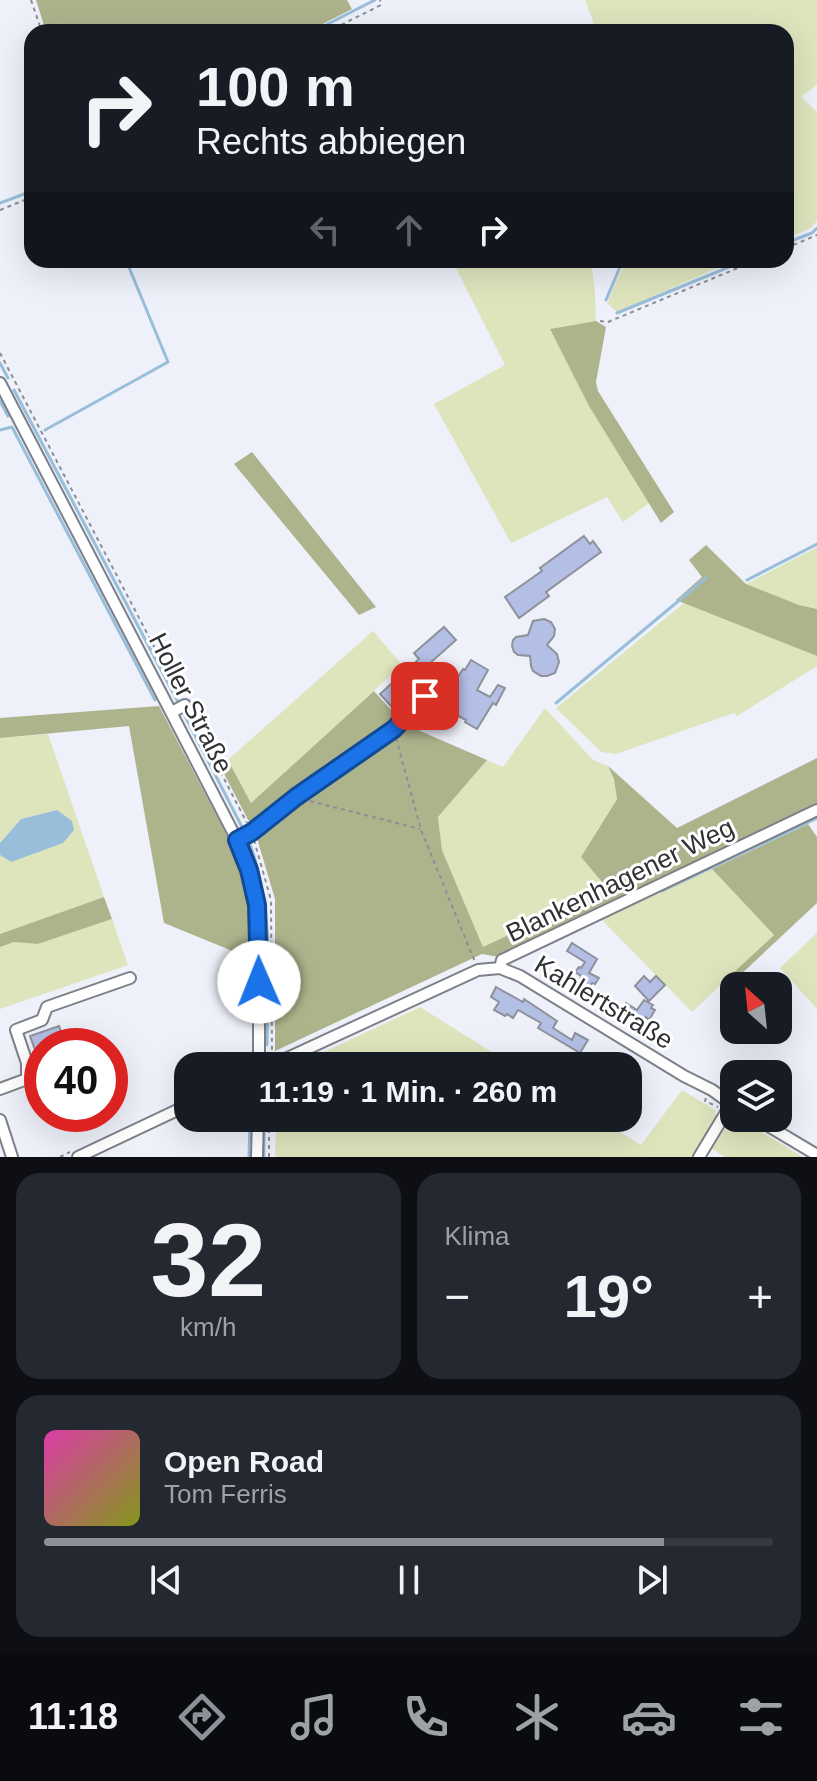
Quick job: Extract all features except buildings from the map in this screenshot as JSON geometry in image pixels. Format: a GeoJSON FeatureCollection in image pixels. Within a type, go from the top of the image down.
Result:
{"type":"FeatureCollection","features":[{"type":"Feature","properties":{"kind":"street","name":"Holler Straße"},"geometry":{"type":"LineString","coordinates":[[0,383],[172,712],[249,870],[257,905],[259,1052]]}},
{"type":"Feature","properties":{"kind":"street"},"geometry":{"type":"LineString","coordinates":[[237,840],[394,729],[425,696]]}},
{"type":"Feature","properties":{"kind":"street"},"geometry":{"type":"LineString","coordinates":[[172,712],[185,705]]}},
{"type":"Feature","properties":{"kind":"street","name":"Blankenhagener Weg"},"geometry":{"type":"LineString","coordinates":[[299,1052],[476,966],[500,968],[502,960],[817,810]]}},
{"type":"Feature","properties":{"kind":"street","name":"Kahlertstraße"},"geometry":{"type":"LineString","coordinates":[[500,968],[520,976],[720,1101]]}},
{"type":"Feature","properties":{"kind":"street"},"geometry":{"type":"LineString","coordinates":[[0,1089],[27,1079],[27,1063],[16,1030],[42,1020],[47,1007],[130,978]]}},
{"type":"Feature","properties":{"kind":"street"},"geometry":{"type":"LineString","coordinates":[[78,1157],[174,1112]]}},
{"type":"Feature","properties":{"kind":"street"},"geometry":{"type":"LineString","coordinates":[[0,1120],[12,1157]]}},
{"type":"Feature","properties":{"kind":"street"},"geometry":{"type":"LineString","coordinates":[[699,1157],[720,1122]]}},
{"type":"Feature","properties":{"kind":"street"},"geometry":{"type":"LineString","coordinates":[[257,1157],[258,1132]]}},
{"type":"Feature","properties":{"kind":"street"},"geometry":{"type":"LineString","coordinates":[[778,1132],[817,1155]]}},
{"type":"Feature","properties":{"kind":"path"},"geometry":{"type":"LineString","coordinates":[[31,0],[39,24]]}},
{"type":"Feature","properties":{"kind":"path"},"geometry":{"type":"LineString","coordinates":[[343,24],[381,5],[380,0]]}},
{"type":"Feature","properties":{"kind":"path"},"geometry":{"type":"LineString","coordinates":[[0,210],[24,200]]}},
{"type":"Feature","properties":{"kind":"path"},"geometry":{"type":"LineString","coordinates":[[794,245],[817,235]]}},
{"type":"Feature","properties":{"kind":"path"},"geometry":{"type":"LineString","coordinates":[[600,321],[608,322],[738,268]]}},
{"type":"Feature","properties":{"kind":"path"},"geometry":{"type":"LineString","coordinates":[[394,729],[421,830],[476,966],[483,959]]}},
{"type":"Feature","properties":{"kind":"path"},"geometry":{"type":"LineString","coordinates":[[296,797],[421,830]]}},
{"type":"Feature","properties":{"kind":"path"},"geometry":{"type":"LineString","coordinates":[[269,1132],[269,1157]]}},
{"type":"Feature","properties":{"kind":"green space"},"geometry":{"type":"Polygon","coordinates":[[[36,0],[347,0],[352,9],[323,24],[44,24],[36,0]]]}},
{"type":"Feature","properties":{"kind":"green space"},"geometry":{"type":"Polygon","coordinates":[[[585,0],[817,0],[817,85],[801,97],[817,112],[817,221],[811,228],[794,235],[794,24],[594,24],[585,0]]]}},
{"type":"Feature","properties":{"kind":"green space"},"geometry":{"type":"Polygon","coordinates":[[[456,268],[592,268],[596,321],[550,329],[590,406],[649,503],[623,522],[607,497],[511,543],[434,404],[505,365],[456,268]]]}},
{"type":"Feature","properties":{"kind":"green space"},"geometry":{"type":"Polygon","coordinates":[[[622,268],[718,268],[617,312],[607,303],[622,268]]]}},
{"type":"Feature","properties":{"kind":"green space"},"geometry":{"type":"Polygon","coordinates":[[[596,321],[606,327],[596,382],[598,391],[674,512],[661,523],[589,406],[550,329],[596,321]]]}},
{"type":"Feature","properties":{"kind":"green space"},"geometry":{"type":"Polygon","coordinates":[[[252,452],[376,607],[359,615],[234,464],[252,452]]]}},
{"type":"Feature","properties":{"kind":"green space"},"geometry":{"type":"Polygon","coordinates":[[[706,545],[746,584],[817,609],[817,656],[676,600],[702,577],[689,560],[706,545]]]}},
{"type":"Feature","properties":{"kind":"green space"},"geometry":{"type":"Polygon","coordinates":[[[817,547],[817,609],[746,584],[817,547]]]}},
{"type":"Feature","properties":{"kind":"green space"},"geometry":{"type":"Polygon","coordinates":[[[684,603],[817,656],[817,666],[737,716],[734,713],[616,754],[601,752],[556,708],[684,603]]]}},
{"type":"Feature","properties":{"kind":"green space"},"geometry":{"type":"Polygon","coordinates":[[[373,631],[402,665],[251,803],[228,760],[373,631]]]}},
{"type":"Feature","properties":{"kind":"green space"},"geometry":{"type":"Polygon","coordinates":[[[374,691],[404,724],[487,760],[438,817],[442,850],[483,947],[607,888],[581,857],[617,799],[608,766],[677,828],[817,758],[817,805],[499,957],[482,954],[275,1051],[275,899],[256,835],[220,766],[228,760],[251,803],[374,691]]]}},
{"type":"Feature","properties":{"kind":"green space"},"geometry":{"type":"Polygon","coordinates":[[[159,706],[232,845],[250,905],[252,959],[164,923],[129,726],[0,738],[0,718],[159,706]]]}},
{"type":"Feature","properties":{"kind":"green space"},"geometry":{"type":"Polygon","coordinates":[[[545,708],[593,760],[608,766],[614,779],[617,798],[581,857],[607,888],[483,947],[442,850],[438,817],[487,760],[503,767],[545,708]]]}},
{"type":"Feature","properties":{"kind":"green space"},"geometry":{"type":"Polygon","coordinates":[[[48,734],[104,897],[0,934],[0,855],[11,862],[57,810],[21,819],[0,843],[0,738],[48,734]]]}},
{"type":"Feature","properties":{"kind":"green space"},"geometry":{"type":"Polygon","coordinates":[[[808,824],[817,837],[817,903],[743,972],[734,972],[774,935],[712,869],[808,824]]]}},
{"type":"Feature","properties":{"kind":"green space"},"geometry":{"type":"Polygon","coordinates":[[[712,869],[774,935],[735,972],[720,972],[720,986],[692,1012],[601,919],[712,869]]]}},
{"type":"Feature","properties":{"kind":"green space"},"geometry":{"type":"Polygon","coordinates":[[[104,897],[112,919],[38,944],[14,942],[0,947],[0,934],[104,897]]]}},
{"type":"Feature","properties":{"kind":"green space"},"geometry":{"type":"Polygon","coordinates":[[[112,919],[128,965],[0,1009],[0,947],[14,942],[38,944],[112,919]]]}},
{"type":"Feature","properties":{"kind":"green space"},"geometry":{"type":"Polygon","coordinates":[[[817,933],[817,1009],[792,981],[792,972],[784,972],[780,968],[817,933]]]}},
{"type":"Feature","properties":{"kind":"green space"},"geometry":{"type":"Polygon","coordinates":[[[420,1007],[492,1052],[324,1052],[420,1007]]]}},
{"type":"Feature","properties":{"kind":"green space"},"geometry":{"type":"Polygon","coordinates":[[[682,1090],[715,1110],[716,1116],[693,1157],[275,1157],[276,1132],[620,1132],[641,1145],[682,1090]]]}},
{"type":"Feature","properties":{"kind":"green space"},"geometry":{"type":"Polygon","coordinates":[[[722,1132],[761,1132],[803,1157],[725,1157],[712,1149],[722,1132]]]}},
{"type":"Feature","properties":{"kind":"water"},"geometry":{"type":"Polygon","coordinates":[[[57,810],[72,821],[74,830],[63,843],[11,862],[0,855],[0,843],[21,819],[57,810]]]}},
{"type":"Feature","properties":{"kind":"waterway"},"geometry":{"type":"LineString","coordinates":[[328,24],[375,0]]}},
{"type":"Feature","properties":{"kind":"waterway"},"geometry":{"type":"LineString","coordinates":[[0,203],[24,194]]}},
{"type":"Feature","properties":{"kind":"waterway"},"geometry":{"type":"LineString","coordinates":[[794,240],[817,228]]}},
{"type":"Feature","properties":{"kind":"waterway"},"geometry":{"type":"LineString","coordinates":[[45,430],[168,362],[129,268]]}},
{"type":"Feature","properties":{"kind":"waterway"},"geometry":{"type":"LineString","coordinates":[[606,300],[620,268]]}},
{"type":"Feature","properties":{"kind":"waterway"},"geometry":{"type":"LineString","coordinates":[[617,313],[727,268]]}},
{"type":"Feature","properties":{"kind":"waterway"},"geometry":{"type":"LineString","coordinates":[[0,363],[8,378]]}},
{"type":"Feature","properties":{"kind":"waterway"},"geometry":{"type":"LineString","coordinates":[[14,390],[178,702]]}},
{"type":"Feature","properties":{"kind":"waterway"},"geometry":{"type":"LineString","coordinates":[[0,401],[8,416]]}},
{"type":"Feature","properties":{"kind":"waterway"},"geometry":{"type":"LineString","coordinates":[[0,430],[12,427],[155,700]]}},
{"type":"Feature","properties":{"kind":"waterway"},"geometry":{"type":"LineString","coordinates":[[747,580],[817,544]]}},
{"type":"Feature","properties":{"kind":"waterway"},"geometry":{"type":"LineString","coordinates":[[556,703],[706,578]]}},
{"type":"Feature","properties":{"kind":"waterway"},"geometry":{"type":"LineString","coordinates":[[183,712],[242,827]]}},
{"type":"Feature","properties":{"kind":"waterway"},"geometry":{"type":"LineString","coordinates":[[662,891],[817,818]]}},
{"type":"Feature","properties":{"kind":"waterway"},"geometry":{"type":"LineString","coordinates":[[250,844],[258,869],[266,918],[267,1045]]}},
{"type":"Feature","properties":{"kind":"waterway"},"geometry":{"type":"LineString","coordinates":[[249,1157],[250,1132]]}},
{"type":"Feature","properties":{"kind":"waterway"},"geometry":{"type":"LineString","coordinates":[[264,1132],[264,1157]]}},
{"type":"Feature","properties":{"kind":"route"},"geometry":{"type":"LineString","coordinates":[[259,982],[257,905],[249,870],[237,840],[394,729],[425,696]]}}]}
